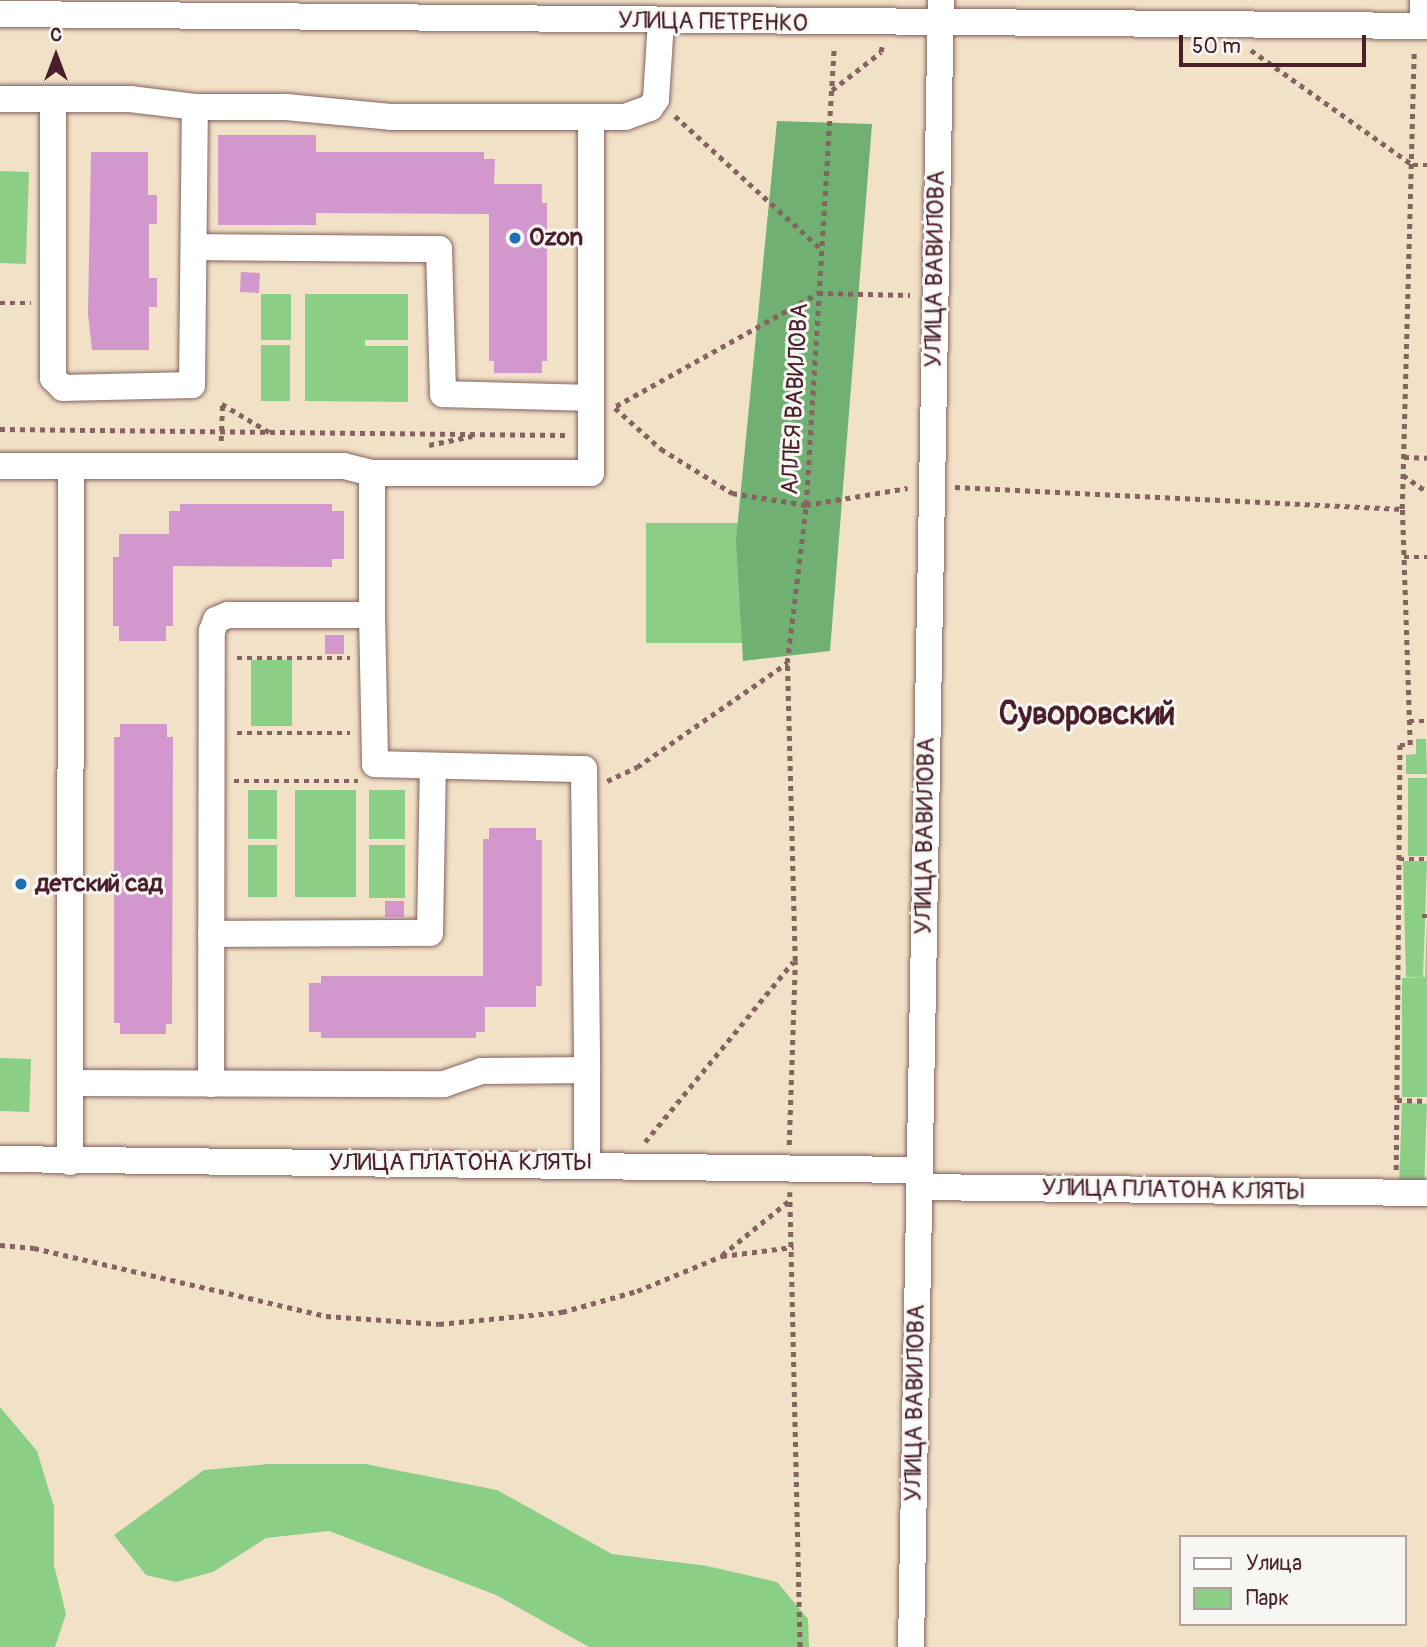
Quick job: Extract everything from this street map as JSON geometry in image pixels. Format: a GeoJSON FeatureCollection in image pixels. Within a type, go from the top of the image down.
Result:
{"type":"FeatureCollection","features":[{"type":"Feature","properties":{"kind":"street","name":"УЛИЦА ПЕТРЕНКО"},"geometry":{"type":"LineString","coordinates":[[0,14],[661,22],[761,11],[836,24],[884,24],[940,12],[1422,19]]}},
{"type":"Feature","properties":{"kind":"street","name":"УЛИЦА ВАВИЛОВА"},"geometry":{"type":"LineString","coordinates":[[911,1647],[940,12]]}},
{"type":"Feature","properties":{"kind":"street"},"geometry":{"type":"LineString","coordinates":[[0,99],[130,99],[195,107],[286,107],[391,117],[591,117],[639,114],[656,99],[661,22]]}},
{"type":"Feature","properties":{"kind":"street"},"geometry":{"type":"LineString","coordinates":[[53,99],[55,385],[192,385],[195,107]]}},
{"type":"Feature","properties":{"kind":"street"},"geometry":{"type":"LineString","coordinates":[[0,466],[344,466],[373,473],[591,473],[597,415],[591,117]]}},
{"type":"Feature","properties":{"kind":"street"},"geometry":{"type":"LineString","coordinates":[[195,247],[439,249],[443,394],[597,415]]}},
{"type":"Feature","properties":{"kind":"street"},"geometry":{"type":"LineString","coordinates":[[70,1162],[71,466]]}},
{"type":"Feature","properties":{"kind":"street"},"geometry":{"type":"LineString","coordinates":[[373,473],[372,733],[375,764],[584,769],[587,790],[587,1163]]}},
{"type":"Feature","properties":{"kind":"street"},"geometry":{"type":"LineString","coordinates":[[211,1084],[212,658],[216,620],[228,615],[372,615]]}},
{"type":"Feature","properties":{"kind":"street"},"geometry":{"type":"LineString","coordinates":[[211,934],[430,933],[433,767]]}},
{"type":"Feature","properties":{"kind":"street"},"geometry":{"type":"LineString","coordinates":[[70,1083],[444,1084],[481,1071],[587,1070]]}},
{"type":"Feature","properties":{"kind":"street","name":"УЛИЦА ПЛАТОНА КЛЯТЫ"},"geometry":{"type":"LineString","coordinates":[[0,1158],[70,1162],[587,1163],[789,1168],[919,1178],[1427,1193]]}},
{"type":"Feature","properties":{"kind":"path"},"geometry":{"type":"LineString","coordinates":[[1396,1193],[1400,745],[1410,745],[1402,509],[1413,165],[1422,19]]}},
{"type":"Feature","properties":{"kind":"path","name":"АЛЛЕЯ ВАВИЛОВА"},"geometry":{"type":"LineString","coordinates":[[800,1647],[793,1247],[789,1168],[795,961],[787,663],[806,505],[836,24]]}},
{"type":"Feature","properties":{"kind":"path"},"geometry":{"type":"LineString","coordinates":[[832,90],[881,52],[884,24]]}},
{"type":"Feature","properties":{"kind":"path"},"geometry":{"type":"LineString","coordinates":[[1250,48],[1413,165],[1427,165]]}},
{"type":"Feature","properties":{"kind":"path"},"geometry":{"type":"LineString","coordinates":[[656,99],[821,249]]}},
{"type":"Feature","properties":{"kind":"path"},"geometry":{"type":"LineString","coordinates":[[0,429],[269,432],[597,415],[818,293],[936,296]]}},
{"type":"Feature","properties":{"kind":"path"},"geometry":{"type":"LineString","coordinates":[[221,453],[222,403],[269,432]]}},
{"type":"Feature","properties":{"kind":"path"},"geometry":{"type":"LineString","coordinates":[[597,415],[661,449],[732,493],[806,505],[930,485],[1402,509]]}},
{"type":"Feature","properties":{"kind":"path"},"geometry":{"type":"LineString","coordinates":[[1404,457],[1427,457]]}},
{"type":"Feature","properties":{"kind":"path"},"geometry":{"type":"LineString","coordinates":[[1403,475],[1427,492]]}},
{"type":"Feature","properties":{"kind":"path"},"geometry":{"type":"LineString","coordinates":[[1404,557],[1427,557]]}},
{"type":"Feature","properties":{"kind":"path"},"geometry":{"type":"LineString","coordinates":[[212,658],[372,658]]}},
{"type":"Feature","properties":{"kind":"path"},"geometry":{"type":"LineString","coordinates":[[587,790],[637,767],[787,663]]}},
{"type":"Feature","properties":{"kind":"path"},"geometry":{"type":"LineString","coordinates":[[1409,721],[1427,721]]}},
{"type":"Feature","properties":{"kind":"path"},"geometry":{"type":"LineString","coordinates":[[212,733],[372,733]]}},
{"type":"Feature","properties":{"kind":"path"},"geometry":{"type":"LineString","coordinates":[[212,780],[364,781]]}},
{"type":"Feature","properties":{"kind":"path"},"geometry":{"type":"LineString","coordinates":[[1399,859],[1427,859]]}},
{"type":"Feature","properties":{"kind":"path"},"geometry":{"type":"LineString","coordinates":[[627,1165],[795,961]]}},
{"type":"Feature","properties":{"kind":"path"},"geometry":{"type":"LineString","coordinates":[[1396,1100],[1427,1101]]}},
{"type":"Feature","properties":{"kind":"path"},"geometry":{"type":"LineString","coordinates":[[722,1256],[790,1200]]}},
{"type":"Feature","properties":{"kind":"path"},"geometry":{"type":"LineString","coordinates":[[0,1245],[34,1248],[326,1316],[439,1324],[562,1312],[636,1291],[722,1256],[793,1247]]}},
{"type":"Feature","properties":{"kind":"green space"},"geometry":{"type":"Polygon","coordinates":[[[777,121],[872,124],[830,651],[743,661],[736,540],[777,121]]]}},
{"type":"Feature","properties":{"kind":"green space"},"geometry":{"type":"Polygon","coordinates":[[[0,171],[29,172],[26,264],[0,263],[0,171]]]}},
{"type":"Feature","properties":{"kind":"green space"},"geometry":{"type":"Polygon","coordinates":[[[261,294],[291,294],[291,340],[261,340],[261,294]]]}},
{"type":"Feature","properties":{"kind":"green space"},"geometry":{"type":"Polygon","coordinates":[[[305,294],[408,294],[408,340],[365,340],[365,346],[408,346],[408,402],[305,401],[305,294]]]}},
{"type":"Feature","properties":{"kind":"green space"},"geometry":{"type":"Polygon","coordinates":[[[261,345],[290,345],[290,401],[261,401],[261,345]]]}},
{"type":"Feature","properties":{"kind":"green space"},"geometry":{"type":"Polygon","coordinates":[[[646,523],[742,523],[742,643],[646,643],[646,523]]]}},
{"type":"Feature","properties":{"kind":"green space"},"geometry":{"type":"Polygon","coordinates":[[[251,660],[292,660],[292,726],[251,726],[251,660]]]}},
{"type":"Feature","properties":{"kind":"green space"},"geometry":{"type":"Polygon","coordinates":[[[1416,739],[1426,739],[1427,774],[1406,774],[1406,755],[1416,754],[1416,739]]]}},
{"type":"Feature","properties":{"kind":"green space"},"geometry":{"type":"Polygon","coordinates":[[[1408,778],[1427,778],[1427,856],[1408,856],[1408,778]]]}},
{"type":"Feature","properties":{"kind":"green space"},"geometry":{"type":"Polygon","coordinates":[[[248,790],[277,790],[277,839],[248,839],[248,790]]]}},
{"type":"Feature","properties":{"kind":"green space"},"geometry":{"type":"Polygon","coordinates":[[[295,790],[356,790],[356,897],[295,897],[295,790]]]}},
{"type":"Feature","properties":{"kind":"green space"},"geometry":{"type":"Polygon","coordinates":[[[369,790],[405,790],[405,839],[369,839],[369,790]]]}},
{"type":"Feature","properties":{"kind":"green space"},"geometry":{"type":"Polygon","coordinates":[[[248,845],[277,845],[277,897],[248,897],[248,845]]]}},
{"type":"Feature","properties":{"kind":"green space"},"geometry":{"type":"Polygon","coordinates":[[[369,845],[405,845],[405,898],[369,898],[369,845]]]}},
{"type":"Feature","properties":{"kind":"green space"},"geometry":{"type":"Polygon","coordinates":[[[1403,861],[1427,861],[1423,977],[1406,977],[1403,861]]]}},
{"type":"Feature","properties":{"kind":"green space"},"geometry":{"type":"Polygon","coordinates":[[[1427,920],[1427,1097],[1402,1097],[1402,978],[1425,977],[1427,920]]]}},
{"type":"Feature","properties":{"kind":"green space"},"geometry":{"type":"Polygon","coordinates":[[[0,1058],[31,1059],[29,1112],[0,1111],[0,1058]]]}},
{"type":"Feature","properties":{"kind":"green space"},"geometry":{"type":"Polygon","coordinates":[[[1402,1103],[1427,1104],[1424,1181],[1399,1180],[1402,1103]]]}},
{"type":"Feature","properties":{"kind":"green space"},"geometry":{"type":"Polygon","coordinates":[[[0,1407],[37,1451],[54,1507],[54,1565],[66,1614],[55,1647],[0,1647],[0,1407]]]}},
{"type":"Feature","properties":{"kind":"green space"},"geometry":{"type":"Polygon","coordinates":[[[269,1464],[365,1464],[497,1490],[612,1554],[707,1566],[777,1582],[808,1619],[809,1647],[589,1647],[496,1595],[329,1531],[266,1538],[213,1572],[176,1582],[146,1575],[114,1535],[204,1470],[269,1464]]]}},
{"type":"Feature","properties":{"kind":"building"},"geometry":{"type":"Polygon","coordinates":[[[218,135],[316,135],[316,152],[484,152],[484,159],[495,159],[494,184],[542,184],[542,203],[547,203],[547,361],[542,361],[542,373],[494,373],[494,361],[489,361],[489,214],[316,213],[316,225],[218,225],[218,135]]]}},
{"type":"Feature","properties":{"kind":"building"},"geometry":{"type":"Polygon","coordinates":[[[91,152],[148,152],[148,195],[157,195],[157,224],[149,224],[149,278],[157,278],[157,307],[149,307],[149,350],[92,350],[88,314],[91,152]]]}},
{"type":"Feature","properties":{"kind":"building"},"geometry":{"type":"Polygon","coordinates":[[[241,272],[260,273],[259,293],[240,292],[241,272]]]}},
{"type":"Feature","properties":{"kind":"building"},"geometry":{"type":"Polygon","coordinates":[[[180,504],[332,504],[332,511],[344,511],[344,559],[332,559],[332,567],[173,566],[173,626],[166,626],[166,641],[119,641],[119,626],[113,626],[113,557],[119,557],[119,534],[169,534],[169,511],[180,511],[180,504]]]}},
{"type":"Feature","properties":{"kind":"building"},"geometry":{"type":"Polygon","coordinates":[[[325,635],[344,635],[344,654],[325,654],[325,635]]]}},
{"type":"Feature","properties":{"kind":"building"},"geometry":{"type":"Polygon","coordinates":[[[120,724],[167,724],[167,737],[173,737],[172,1024],[166,1024],[166,1034],[120,1034],[120,1023],[114,1023],[114,737],[120,737],[120,724]]]}},
{"type":"Feature","properties":{"kind":"building"},"geometry":{"type":"Polygon","coordinates":[[[489,828],[536,828],[536,840],[542,840],[542,986],[536,986],[536,1007],[485,1007],[485,1032],[476,1032],[476,1038],[321,1038],[321,1032],[309,1032],[309,983],[321,983],[321,976],[483,976],[483,839],[489,839],[489,828]]]}},
{"type":"Feature","properties":{"kind":"building"},"geometry":{"type":"Polygon","coordinates":[[[385,901],[404,901],[404,917],[385,917],[385,901]]]}},
{"type":"Feature","properties":{"kind":"place","name":"Ozon"},"geometry":{"type":"Point","coordinates":[515,238]}},
{"type":"Feature","properties":{"kind":"place","name":"детский сад"},"geometry":{"type":"Point","coordinates":[21,884]}},
{"type":"Feature","properties":{"kind":"district","name":"Суворовский"},"geometry":{"type":"Point","coordinates":[1087,714]}}]}
